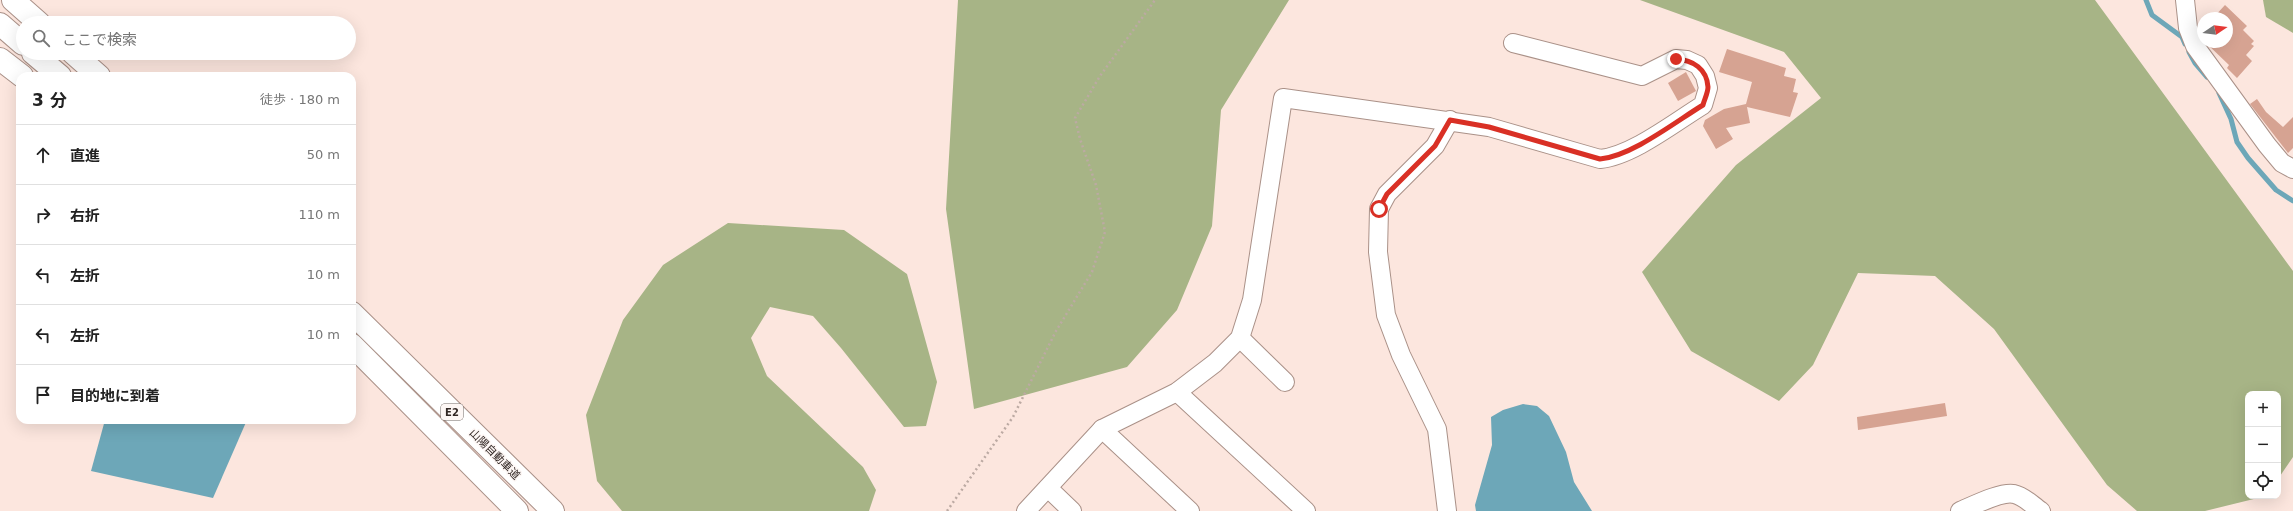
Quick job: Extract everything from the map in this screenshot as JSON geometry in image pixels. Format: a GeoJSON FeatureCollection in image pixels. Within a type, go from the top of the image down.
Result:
{"type":"FeatureCollection","features":[{"type":"Feature","properties":{"kind":"highway"},"geometry":{"type":"LineString","coordinates":[[13,0],[31,16]]}},
{"type":"Feature","properties":{"kind":"highway"},"geometry":{"type":"LineString","coordinates":[[0,24],[16,38]]}},
{"type":"Feature","properties":{"kind":"highway"},"geometry":{"type":"LineString","coordinates":[[0,59],[17,72]]}},
{"type":"Feature","properties":{"kind":"highway"},"geometry":{"type":"LineString","coordinates":[[41,60],[55,72]]}},
{"type":"Feature","properties":{"kind":"highway"},"geometry":{"type":"LineString","coordinates":[[81,60],[94,72]]}},
{"type":"Feature","properties":{"kind":"highway","name":"山陽自動車道"},"geometry":{"type":"LineString","coordinates":[[356,317],[553,511]]}},
{"type":"Feature","properties":{"kind":"highway","name":"E2"},"geometry":{"type":"LineString","coordinates":[[356,349],[518,511]]}},
{"type":"Feature","properties":{"kind":"street"},"geometry":{"type":"LineString","coordinates":[[2186,0],[2188,28],[2195,46],[2267,145],[2282,163],[2293,169]]}},
{"type":"Feature","properties":{"kind":"street"},"geometry":{"type":"LineString","coordinates":[[1026,511],[1102,429],[1177,392],[1215,363],[1240,338],[1252,300],[1283,98],[1450,120],[1489,127],[1600,159],[1612,158],[1629,150],[1703,105],[1708,88],[1705,76],[1698,65],[1687,60],[1676,59],[1642,76],[1513,43]]}},
{"type":"Feature","properties":{"kind":"street"},"geometry":{"type":"LineString","coordinates":[[1447,511],[1437,429],[1401,355],[1386,315],[1378,252],[1379,209],[1387,194],[1435,146],[1450,120]]}},
{"type":"Feature","properties":{"kind":"street"},"geometry":{"type":"LineString","coordinates":[[1240,338],[1285,382]]}},
{"type":"Feature","properties":{"kind":"street"},"geometry":{"type":"LineString","coordinates":[[1177,392],[1306,511]]}},
{"type":"Feature","properties":{"kind":"street"},"geometry":{"type":"LineString","coordinates":[[1102,429],[1190,511]]}},
{"type":"Feature","properties":{"kind":"street"},"geometry":{"type":"LineString","coordinates":[[1048,488],[1072,511]]}},
{"type":"Feature","properties":{"kind":"street"},"geometry":{"type":"LineString","coordinates":[[1960,511],[2002,494],[2012,493],[2022,497],[2041,511]]}},
{"type":"Feature","properties":{"kind":"path"},"geometry":{"type":"LineString","coordinates":[[947,511],[1013,417],[1056,331],[1092,272],[1105,232],[1096,185],[1080,139],[1075,118],[1100,76],[1155,0]]}},
{"type":"Feature","properties":{"kind":"green space"},"geometry":{"type":"Polygon","coordinates":[[[958,0],[1289,0],[1221,110],[1212,226],[1177,310],[1127,367],[974,409],[946,209],[958,0]]]}},
{"type":"Feature","properties":{"kind":"green space"},"geometry":{"type":"Polygon","coordinates":[[[1640,0],[2095,0],[2293,271],[2293,457],[2281,475],[2281,391],[2245,391],[2245,499],[2254,499],[2205,511],[2137,511],[2107,485],[1994,329],[1935,276],[1858,273],[1813,365],[1779,401],[1691,351],[1642,272],[1736,165],[1821,98],[1784,52],[1640,0]]]}},
{"type":"Feature","properties":{"kind":"green space"},"geometry":{"type":"Polygon","coordinates":[[[2263,0],[2293,0],[2293,33],[2266,17],[2263,0]]]}},
{"type":"Feature","properties":{"kind":"green space"},"geometry":{"type":"Polygon","coordinates":[[[728,223],[844,230],[907,274],[937,382],[926,426],[904,427],[841,348],[813,316],[770,307],[751,338],[767,376],[863,467],[876,490],[869,511],[622,511],[597,481],[586,415],[623,320],[663,265],[728,223]]]}},
{"type":"Feature","properties":{"kind":"water"},"geometry":{"type":"Polygon","coordinates":[[[1523,404],[1537,406],[1549,416],[1566,452],[1574,482],[1592,511],[1476,511],[1475,505],[1492,445],[1491,417],[1503,410],[1523,404]]]}},
{"type":"Feature","properties":{"kind":"water"},"geometry":{"type":"Polygon","coordinates":[[[104,424],[245,424],[213,498],[91,471],[104,424]]]}},
{"type":"Feature","properties":{"kind":"building"},"geometry":{"type":"Polygon","coordinates":[[[2225,5],[2232,12],[2219,12],[2225,5]]]}},
{"type":"Feature","properties":{"kind":"building"},"geometry":{"type":"Polygon","coordinates":[[[2233,13],[2247,26],[2243,30],[2254,41],[2251,44],[2254,46],[2246,55],[2252,61],[2237,78],[2227,68],[2229,65],[2211,48],[2233,48],[2233,13]]]}},
{"type":"Feature","properties":{"kind":"building"},"geometry":{"type":"Polygon","coordinates":[[[1727,49],[1786,68],[1784,76],[1796,79],[1793,92],[1798,93],[1790,117],[1747,107],[1750,123],[1726,128],[1733,139],[1716,149],[1703,126],[1705,120],[1724,109],[1746,104],[1752,82],[1719,72],[1727,49]]]}},
{"type":"Feature","properties":{"kind":"building"},"geometry":{"type":"Polygon","coordinates":[[[1686,72],[1696,91],[1678,101],[1668,83],[1686,72]]]}},
{"type":"Feature","properties":{"kind":"building"},"geometry":{"type":"Polygon","coordinates":[[[2257,99],[2266,112],[2283,127],[2293,117],[2293,148],[2288,153],[2250,104],[2257,99]]]}},
{"type":"Feature","properties":{"kind":"building"},"geometry":{"type":"Polygon","coordinates":[[[1945,403],[1947,416],[1858,430],[1857,417],[1945,403]]]}},
{"type":"Feature","properties":{"kind":"waterway"},"geometry":{"type":"LineString","coordinates":[[2146,0],[2152,15],[2182,37],[2185,44]]}},
{"type":"Feature","properties":{"kind":"waterway"},"geometry":{"type":"LineString","coordinates":[[2189,52],[2195,63],[2207,77]]}},
{"type":"Feature","properties":{"kind":"waterway"},"geometry":{"type":"LineString","coordinates":[[2219,93],[2231,119],[2237,142],[2248,158],[2276,190],[2293,201]]}},
{"type":"Feature","properties":{"kind":"route"},"geometry":{"type":"LineString","coordinates":[[1379,209],[1387,194],[1435,146],[1450,120],[1489,127],[1563,147],[1600,159],[1612,158],[1629,150],[1703,105],[1708,88],[1705,76],[1698,65],[1687,60],[1676,59]]}}]}
